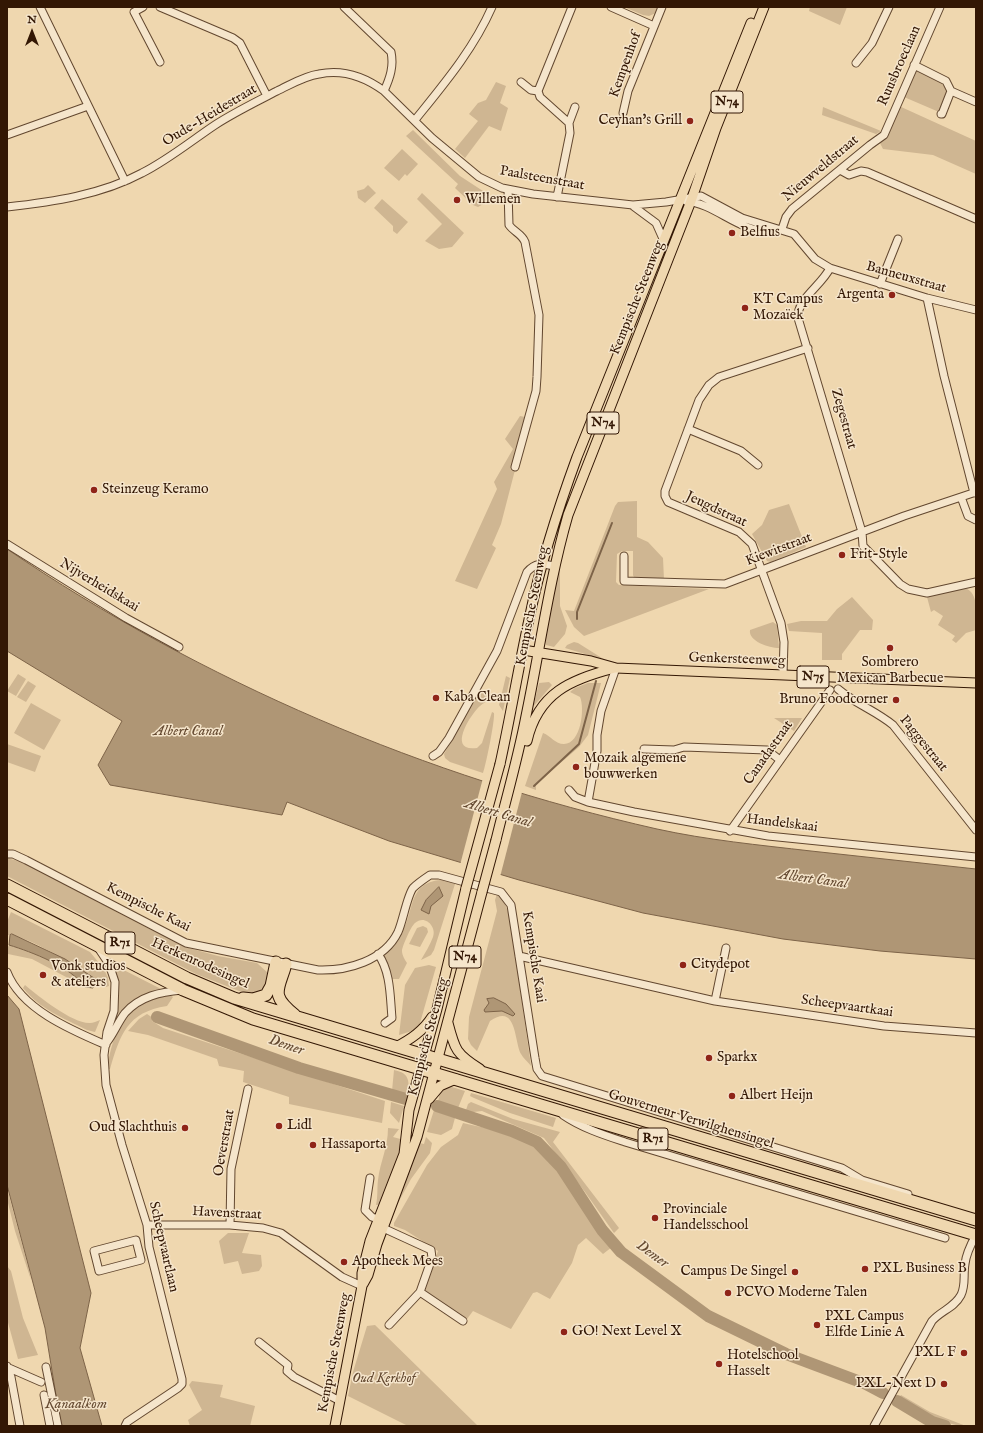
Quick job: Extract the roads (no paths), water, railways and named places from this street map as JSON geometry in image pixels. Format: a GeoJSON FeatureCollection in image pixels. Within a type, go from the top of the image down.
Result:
{"type":"FeatureCollection","features":[{"type":"Feature","properties":{"kind":"highway","name":"Herkenrodesingel"},"geometry":{"type":"LineString","coordinates":[[7,884],[186,978],[234,998],[438,1060]]}},
{"type":"Feature","properties":{"kind":"highway","name":"Herkenrodesingel"},"geometry":{"type":"LineString","coordinates":[[8,899],[183,990],[253,1019],[420,1069]]}},
{"type":"Feature","properties":{"kind":"highway"},"geometry":{"type":"LineString","coordinates":[[234,998],[252,998],[266,995],[281,963]]}},
{"type":"Feature","properties":{"kind":"highway"},"geometry":{"type":"LineString","coordinates":[[281,963],[278,992],[286,1008],[300,1019]]}},
{"type":"Feature","properties":{"kind":"highway","name":"Gouverneur Verwilghensingel"},"geometry":{"type":"LineString","coordinates":[[438,1060],[976,1220]]}},
{"type":"Feature","properties":{"kind":"highway","name":"Gouverneur Verwilghensingel"},"geometry":{"type":"LineString","coordinates":[[420,1069],[976,1235]]}},
{"type":"Feature","properties":{"kind":"main road","name":"Kempische Steenweg"},"geometry":{"type":"LineString","coordinates":[[411,1141],[409,1110],[425,1056],[466,888],[500,764],[523,650],[552,526],[577,457],[758,7]]}},
{"type":"Feature","properties":{"kind":"main road","name":"Kempische Steenweg"},"geometry":{"type":"LineString","coordinates":[[335,1426],[362,1286],[368,1275],[382,1223],[411,1141],[430,1096],[434,1073],[515,768],[554,566],[568,514],[692,199],[716,128],[764,7]]}},
{"type":"Feature","properties":{"kind":"main road","name":"Genkersteenweg"},"geometry":{"type":"LineString","coordinates":[[523,650],[591,661],[616,668],[976,683]]}},
{"type":"Feature","properties":{"kind":"main road","name":"Genkersteenweg"},"geometry":{"type":"LineString","coordinates":[[515,768],[525,750],[532,723],[546,700],[565,685],[578,679],[616,668]]}},
{"type":"Feature","properties":{"kind":"main road"},"geometry":{"type":"LineString","coordinates":[[396,1047],[413,1038],[427,1026],[437,1009]]}},
{"type":"Feature","properties":{"kind":"main road"},"geometry":{"type":"LineString","coordinates":[[448,1022],[455,1050],[466,1061],[487,1074]]}},
{"type":"Feature","properties":{"kind":"main road"},"geometry":{"type":"LineString","coordinates":[[430,1096],[440,1086],[456,1079]]}},
{"type":"Feature","properties":{"kind":"street"},"geometry":{"type":"LineString","coordinates":[[40,7],[125,182]]}},
{"type":"Feature","properties":{"kind":"street"},"geometry":{"type":"LineString","coordinates":[[143,7],[134,12],[160,62]]}},
{"type":"Feature","properties":{"kind":"street"},"geometry":{"type":"LineString","coordinates":[[160,7],[233,38],[240,43],[267,96]]}},
{"type":"Feature","properties":{"kind":"street"},"geometry":{"type":"LineString","coordinates":[[344,7],[391,52],[393,59],[392,69],[384,91]]}},
{"type":"Feature","properties":{"kind":"street"},"geometry":{"type":"LineString","coordinates":[[415,120],[461,63],[473,44],[492,7]]}},
{"type":"Feature","properties":{"kind":"street"},"geometry":{"type":"LineString","coordinates":[[569,123],[540,97],[538,91],[572,7]]}},
{"type":"Feature","properties":{"kind":"street","name":"Kempenhof"},"geometry":{"type":"LineString","coordinates":[[611,7],[654,26]]}},
{"type":"Feature","properties":{"kind":"street","name":"Kempenhof"},"geometry":{"type":"LineString","coordinates":[[623,113],[628,91],[662,7]]}},
{"type":"Feature","properties":{"kind":"street"},"geometry":{"type":"LineString","coordinates":[[856,63],[872,44],[889,7]]}},
{"type":"Feature","properties":{"kind":"street","name":"Ruusbroeclaan"},"geometry":{"type":"LineString","coordinates":[[884,135],[940,7]]}},
{"type":"Feature","properties":{"kind":"street"},"geometry":{"type":"LineString","coordinates":[[914,65],[946,81],[951,91],[976,102]]}},
{"type":"Feature","properties":{"kind":"street","name":"Oude-Heidestraat"},"geometry":{"type":"LineString","coordinates":[[7,207],[63,199],[125,182],[142,173],[218,124],[267,96],[303,78],[318,74],[332,73],[360,77],[373,83],[384,91],[415,120]]}},
{"type":"Feature","properties":{"kind":"street"},"geometry":{"type":"LineString","coordinates":[[521,82],[531,90],[538,91]]}},
{"type":"Feature","properties":{"kind":"street"},"geometry":{"type":"LineString","coordinates":[[941,114],[951,91]]}},
{"type":"Feature","properties":{"kind":"street"},"geometry":{"type":"LineString","coordinates":[[7,135],[88,106]]}},
{"type":"Feature","properties":{"kind":"street"},"geometry":{"type":"LineString","coordinates":[[556,197],[570,133],[569,123],[575,107]]}},
{"type":"Feature","properties":{"kind":"street","name":"Paalsteenstraat"},"geometry":{"type":"LineString","coordinates":[[415,120],[448,152],[479,177],[508,190],[633,206],[692,199]]}},
{"type":"Feature","properties":{"kind":"street","name":"Nieuwveldstraat"},"geometry":{"type":"LineString","coordinates":[[782,229],[786,217],[792,209],[884,135]]}},
{"type":"Feature","properties":{"kind":"street"},"geometry":{"type":"LineString","coordinates":[[840,170],[849,175],[861,171],[867,172],[976,218]]}},
{"type":"Feature","properties":{"kind":"street"},"geometry":{"type":"LineString","coordinates":[[508,190],[509,225],[512,230],[523,236],[539,315],[536,391],[514,467]]}},
{"type":"Feature","properties":{"kind":"street"},"geometry":{"type":"LineString","coordinates":[[692,199],[743,226],[771,231],[782,229]]}},
{"type":"Feature","properties":{"kind":"street","name":"Paalsteenstraat"},"geometry":{"type":"LineString","coordinates":[[633,206],[656,223],[664,241]]}},
{"type":"Feature","properties":{"kind":"street","name":"Banneuxstraat"},"geometry":{"type":"LineString","coordinates":[[782,229],[794,234],[814,259],[830,268],[927,298],[976,310]]}},
{"type":"Feature","properties":{"kind":"street"},"geometry":{"type":"LineString","coordinates":[[880,284],[898,239]]}},
{"type":"Feature","properties":{"kind":"street","name":"Zegestraat"},"geometry":{"type":"LineString","coordinates":[[830,268],[825,279],[803,301],[798,313],[862,532],[863,546],[900,584],[908,589],[927,593],[976,582]]}},
{"type":"Feature","properties":{"kind":"street"},"geometry":{"type":"LineString","coordinates":[[927,298],[944,376],[975,493]]}},
{"type":"Feature","properties":{"kind":"street","name":"Jeugdstraat"},"geometry":{"type":"LineString","coordinates":[[762,570],[752,544],[739,532],[668,502],[665,496],[665,491],[699,400],[709,385],[719,377],[808,348]]}},
{"type":"Feature","properties":{"kind":"street"},"geometry":{"type":"LineString","coordinates":[[688,430],[741,451],[758,465]]}},
{"type":"Feature","properties":{"kind":"street","name":"Kiewitstraat"},"geometry":{"type":"LineString","coordinates":[[624,556],[624,581],[719,585],[862,532],[975,493]]}},
{"type":"Feature","properties":{"kind":"street"},"geometry":{"type":"LineString","coordinates":[[961,497],[968,516],[976,520]]}},
{"type":"Feature","properties":{"kind":"street","name":"Nijverheidskaai"},"geometry":{"type":"LineString","coordinates":[[7,544],[126,618],[179,647]]}},
{"type":"Feature","properties":{"kind":"street"},"geometry":{"type":"LineString","coordinates":[[543,563],[554,566]]}},
{"type":"Feature","properties":{"kind":"street","name":"Kempische Steenweg"},"geometry":{"type":"LineString","coordinates":[[433,756],[439,752],[448,738],[497,651],[527,572],[532,566],[543,563]]}},
{"type":"Feature","properties":{"kind":"street"},"geometry":{"type":"LineString","coordinates":[[762,570],[781,623],[784,642],[783,675]]}},
{"type":"Feature","properties":{"kind":"street"},"geometry":{"type":"LineString","coordinates":[[522,584],[529,581],[533,583],[536,591]]}},
{"type":"Feature","properties":{"kind":"street"},"geometry":{"type":"LineString","coordinates":[[588,802],[597,751],[597,735],[601,711],[616,668]]}},
{"type":"Feature","properties":{"kind":"street","name":"Paggestraat"},"geometry":{"type":"LineString","coordinates":[[838,689],[879,714],[893,725],[976,830]]}},
{"type":"Feature","properties":{"kind":"street","name":"Canadastraat"},"geometry":{"type":"LineString","coordinates":[[730,831],[830,690]]}},
{"type":"Feature","properties":{"kind":"street"},"geometry":{"type":"LineString","coordinates":[[644,749],[674,750],[684,747],[767,750],[780,760]]}},
{"type":"Feature","properties":{"kind":"street","name":"Handelskaai"},"geometry":{"type":"LineString","coordinates":[[569,790],[576,797],[588,802],[730,831],[804,841],[976,857]]}},
{"type":"Feature","properties":{"kind":"street","name":"Kempische Kaai"},"geometry":{"type":"LineString","coordinates":[[7,854],[13,854],[26,860],[186,943],[318,970],[336,971],[352,967],[378,954],[386,948],[398,933],[412,890],[430,875],[439,875],[501,892],[511,905],[535,1058]]}},
{"type":"Feature","properties":{"kind":"street"},"geometry":{"type":"LineString","coordinates":[[96,944],[109,964],[115,982],[116,997],[114,1011],[107,1032],[106,1044]]}},
{"type":"Feature","properties":{"kind":"street"},"geometry":{"type":"LineString","coordinates":[[715,1002],[726,948]]}},
{"type":"Feature","properties":{"kind":"street"},"geometry":{"type":"LineString","coordinates":[[378,954],[386,967],[392,1018],[385,1023]]}},
{"type":"Feature","properties":{"kind":"street","name":"Scheepvaartkaai"},"geometry":{"type":"LineString","coordinates":[[519,956],[715,1002],[884,1026],[976,1032]]}},
{"type":"Feature","properties":{"kind":"street"},"geometry":{"type":"LineString","coordinates":[[7,972],[17,990],[28,1002],[43,1013],[106,1044]]}},
{"type":"Feature","properties":{"kind":"street"},"geometry":{"type":"LineString","coordinates":[[106,1044],[124,1014],[134,1004],[147,997],[183,990]]}},
{"type":"Feature","properties":{"kind":"street","name":"Scheepvaartlaan"},"geometry":{"type":"LineString","coordinates":[[106,1044],[104,1072],[111,1107],[147,1224],[149,1247],[182,1382],[178,1388],[127,1422],[125,1426]]}},
{"type":"Feature","properties":{"kind":"street","name":"Gouverneur Verwilghensingel"},"geometry":{"type":"LineString","coordinates":[[535,1058],[539,1073],[547,1079],[842,1168],[862,1180],[929,1201],[937,1208]]}},
{"type":"Feature","properties":{"kind":"street","name":"Oeverstraat"},"geometry":{"type":"LineString","coordinates":[[230,1225],[231,1169],[248,1089]]}},
{"type":"Feature","properties":{"kind":"street","name":"Gouverneur Verwilghensingel"},"geometry":{"type":"LineString","coordinates":[[557,1110],[574,1122],[594,1132],[945,1238]]}},
{"type":"Feature","properties":{"kind":"street"},"geometry":{"type":"LineString","coordinates":[[370,1178],[366,1210],[372,1217],[431,1250],[432,1258],[420,1292],[389,1325]]}},
{"type":"Feature","properties":{"kind":"street"},"geometry":{"type":"LineString","coordinates":[[803,1195],[818,1188]]}},
{"type":"Feature","properties":{"kind":"street","name":"Havenstraat"},"geometry":{"type":"LineString","coordinates":[[147,1224],[230,1225],[263,1228],[281,1233],[342,1276],[362,1286]]}},
{"type":"Feature","properties":{"kind":"street"},"geometry":{"type":"LineString","coordinates":[[874,1426],[932,1321],[941,1311],[952,1307],[961,1295],[965,1283],[965,1265],[976,1235]]}},
{"type":"Feature","properties":{"kind":"street"},"geometry":{"type":"LineString","coordinates":[[136,1240],[141,1260],[99,1271],[94,1251],[136,1240]]}},
{"type":"Feature","properties":{"kind":"street"},"geometry":{"type":"LineString","coordinates":[[420,1292],[463,1321]]}},
{"type":"Feature","properties":{"kind":"street"},"geometry":{"type":"LineString","coordinates":[[259,1342],[288,1365],[287,1372],[340,1402]]}},
{"type":"Feature","properties":{"kind":"street"},"geometry":{"type":"LineString","coordinates":[[8,1367],[42,1382]]}},
{"type":"Feature","properties":{"kind":"street"},"geometry":{"type":"LineString","coordinates":[[8,1367],[20,1426]]}},
{"type":"Feature","properties":{"kind":"street"},"geometry":{"type":"LineString","coordinates":[[46,1367],[58,1426]]}},
{"type":"Feature","properties":{"kind":"street"},"geometry":{"type":"LineString","coordinates":[[44,1395],[50,1426]]}},
{"type":"Feature","properties":{"kind":"water","name":"Albert Canal"},"geometry":{"type":"Polygon","coordinates":[[[7,549],[82,597],[159,642],[238,682],[319,719],[402,753],[486,782],[571,807],[657,829],[695,836],[772,847],[976,869],[976,959],[880,951],[783,939],[643,913],[519,880],[389,841],[287,802],[282,815],[110,785],[98,765],[122,721],[7,651],[7,549]]]}},
{"type":"Feature","properties":{"kind":"water"},"geometry":{"type":"Polygon","coordinates":[[[439,887],[443,896],[431,906],[429,914],[421,910],[426,900],[439,887]]]}},
{"type":"Feature","properties":{"kind":"water"},"geometry":{"type":"Polygon","coordinates":[[[12,934],[65,959],[97,980],[93,988],[85,987],[70,973],[50,961],[9,945],[10,935],[12,934]]]}},
{"type":"Feature","properties":{"kind":"water","name":"Kanaalkom"},"geometry":{"type":"Polygon","coordinates":[[[7,995],[19,1009],[91,1293],[80,1348],[102,1426],[61,1426],[45,1328],[7,1185],[7,995]]]}},
{"type":"Feature","properties":{"kind":"water"},"geometry":{"type":"Polygon","coordinates":[[[494,998],[506,1004],[515,1014],[513,1016],[502,1011],[485,1012],[484,1010],[489,1003],[487,999],[494,998]]]}},
{"type":"Feature","properties":{"kind":"waterway"},"geometry":{"type":"LineString","coordinates":[[577,619],[577,612],[612,523]]}},
{"type":"Feature","properties":{"kind":"waterway"},"geometry":{"type":"LineString","coordinates":[[534,786],[579,744],[596,681]]}},
{"type":"Feature","properties":{"kind":"waterway","name":"Demer"},"geometry":{"type":"LineString","coordinates":[[157,1017],[299,1068],[406,1099]]}},
{"type":"Feature","properties":{"kind":"waterway","name":"Demer"},"geometry":{"type":"LineString","coordinates":[[437,1106],[512,1131],[537,1142],[561,1167],[602,1230],[621,1252],[708,1316],[786,1354],[866,1384],[883,1393]]}},
{"type":"Feature","properties":{"kind":"waterway","name":"Demer"},"geometry":{"type":"LineString","coordinates":[[897,1401],[932,1422],[945,1426]]}},
{"type":"Feature","properties":{"kind":"place","name":"Ceyhan's Grill"},"geometry":{"type":"Point","coordinates":[690,121]}},
{"type":"Feature","properties":{"kind":"place","name":"Willemen"},"geometry":{"type":"Point","coordinates":[457,200]}},
{"type":"Feature","properties":{"kind":"place","name":"Belfius"},"geometry":{"type":"Point","coordinates":[732,233]}},
{"type":"Feature","properties":{"kind":"place","name":"Argenta"},"geometry":{"type":"Point","coordinates":[892,295]}},
{"type":"Feature","properties":{"kind":"place","name":"KT Campus Mozaïek"},"geometry":{"type":"Point","coordinates":[745,308]}},
{"type":"Feature","properties":{"kind":"place","name":"Steinzeug Keramo"},"geometry":{"type":"Point","coordinates":[94,490]}},
{"type":"Feature","properties":{"kind":"place","name":"Frit-Style"},"geometry":{"type":"Point","coordinates":[842,555]}},
{"type":"Feature","properties":{"kind":"place","name":"Sombrero Mexican Barbecue"},"geometry":{"type":"Point","coordinates":[890,648]}},
{"type":"Feature","properties":{"kind":"place","name":"Kaba Clean"},"geometry":{"type":"Point","coordinates":[436,698]}},
{"type":"Feature","properties":{"kind":"place","name":"Bruno Foodcorner"},"geometry":{"type":"Point","coordinates":[896,700]}},
{"type":"Feature","properties":{"kind":"place","name":"Mozaik algemene bouwwerken"},"geometry":{"type":"Point","coordinates":[576,767]}},
{"type":"Feature","properties":{"kind":"place","name":"Citydepot"},"geometry":{"type":"Point","coordinates":[683,965]}},
{"type":"Feature","properties":{"kind":"place","name":"Vonk studios & ateliers"},"geometry":{"type":"Point","coordinates":[43,975]}},
{"type":"Feature","properties":{"kind":"place","name":"Sparkx"},"geometry":{"type":"Point","coordinates":[709,1058]}},
{"type":"Feature","properties":{"kind":"place","name":"Albert Heijn"},"geometry":{"type":"Point","coordinates":[732,1096]}},
{"type":"Feature","properties":{"kind":"place","name":"Lidl"},"geometry":{"type":"Point","coordinates":[279,1126]}},
{"type":"Feature","properties":{"kind":"place","name":"Oud Slachthuis"},"geometry":{"type":"Point","coordinates":[185,1128]}},
{"type":"Feature","properties":{"kind":"place","name":"Hassaporta"},"geometry":{"type":"Point","coordinates":[313,1145]}},
{"type":"Feature","properties":{"kind":"place","name":"Provinciale Handelsschool"},"geometry":{"type":"Point","coordinates":[655,1218]}},
{"type":"Feature","properties":{"kind":"place","name":"Apotheek Mees"},"geometry":{"type":"Point","coordinates":[344,1262]}},
{"type":"Feature","properties":{"kind":"place","name":"PXL Business B"},"geometry":{"type":"Point","coordinates":[865,1269]}},
{"type":"Feature","properties":{"kind":"place","name":"Campus De Singel"},"geometry":{"type":"Point","coordinates":[795,1272]}},
{"type":"Feature","properties":{"kind":"place","name":"PCVO Moderne Talen"},"geometry":{"type":"Point","coordinates":[728,1293]}},
{"type":"Feature","properties":{"kind":"place","name":"PXL Campus Elfde Linie A"},"geometry":{"type":"Point","coordinates":[817,1325]}},
{"type":"Feature","properties":{"kind":"place","name":"GO! Next Level X"},"geometry":{"type":"Point","coordinates":[564,1332]}},
{"type":"Feature","properties":{"kind":"place","name":"PXL F"},"geometry":{"type":"Point","coordinates":[964,1353]}},
{"type":"Feature","properties":{"kind":"place","name":"Hotelschool Hasselt"},"geometry":{"type":"Point","coordinates":[719,1364]}},
{"type":"Feature","properties":{"kind":"place","name":"PXL-Next D"},"geometry":{"type":"Point","coordinates":[944,1384]}},
{"type":"Feature","properties":{"kind":"park label","name":"Oud Kerkhof"},"geometry":{"type":"Point","coordinates":[384,1379]}}]}
